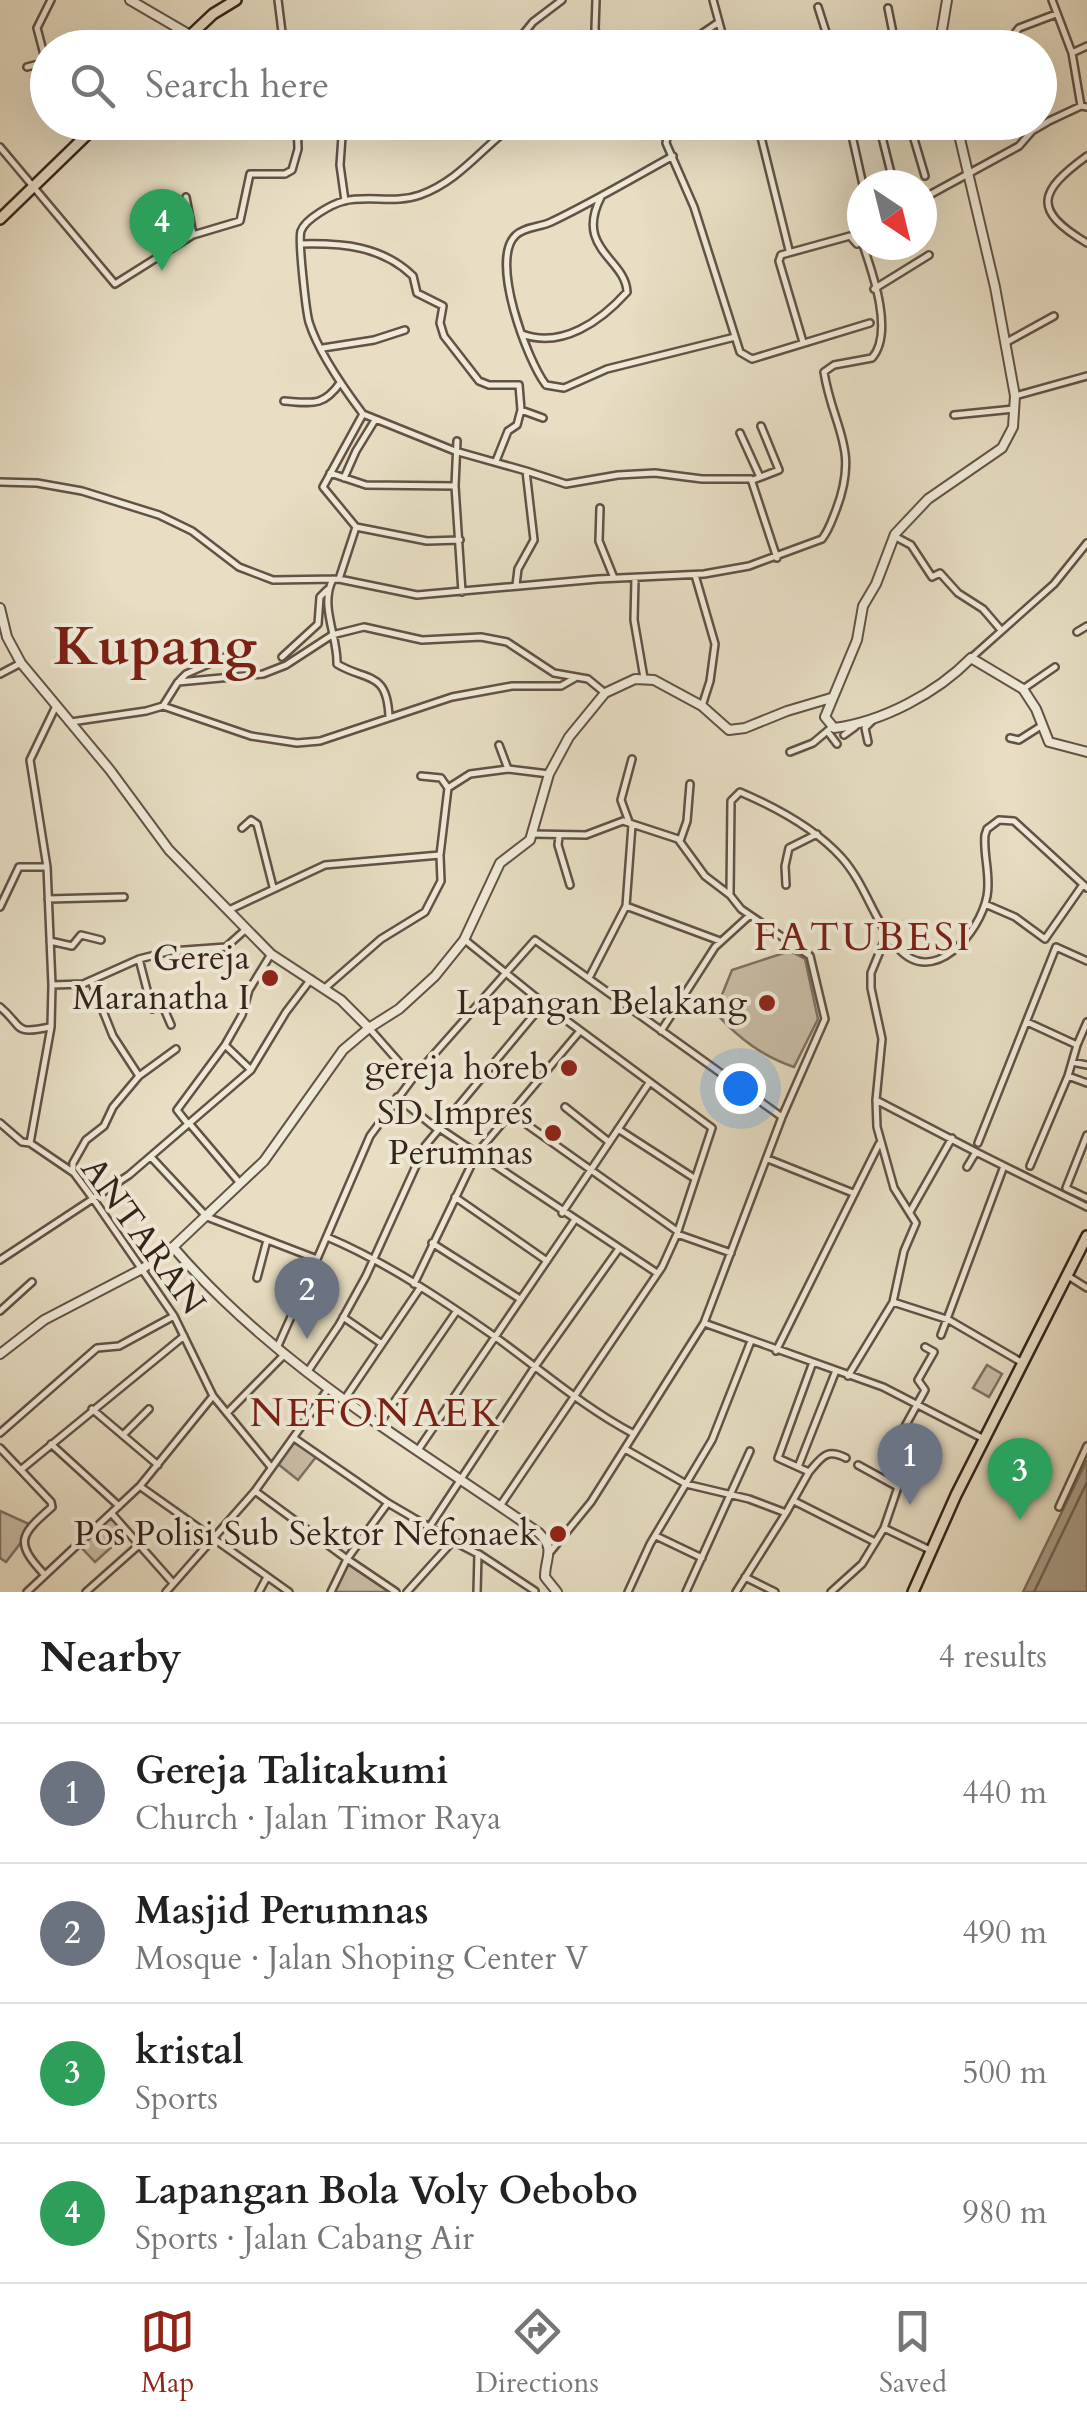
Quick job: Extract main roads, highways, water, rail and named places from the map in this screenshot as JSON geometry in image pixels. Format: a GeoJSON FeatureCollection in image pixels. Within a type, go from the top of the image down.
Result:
{"type":"FeatureCollection","features":[{"type":"Feature","properties":{"kind":"main road"},"geometry":{"type":"LineString","coordinates":[[197,30],[236,0]]}},
{"type":"Feature","properties":{"kind":"main road"},"geometry":{"type":"LineString","coordinates":[[0,219],[81,140]]}},
{"type":"Feature","properties":{"kind":"main road"},"geometry":{"type":"LineString","coordinates":[[913,1592],[984,1439],[1087,1236]]}},
{"type":"Feature","properties":{"kind":"water"},"geometry":{"type":"Polygon","coordinates":[[[1087,1460],[1087,1592],[1023,1592],[1087,1460]]]}},
{"type":"Feature","properties":{"kind":"place","name":"Lapangan Bola Voly Oebobo"},"geometry":{"type":"Point","coordinates":[162,271]}},
{"type":"Feature","properties":{"kind":"place","name":"Gereja Maranatha I"},"geometry":{"type":"Point","coordinates":[270,978]}},
{"type":"Feature","properties":{"kind":"place","name":"Lapangan Belakang"},"geometry":{"type":"Point","coordinates":[767,1003]}},
{"type":"Feature","properties":{"kind":"place","name":"gereja horeb"},"geometry":{"type":"Point","coordinates":[569,1068]}},
{"type":"Feature","properties":{"kind":"place","name":"SD Impres Perumnas"},"geometry":{"type":"Point","coordinates":[553,1133]}},
{"type":"Feature","properties":{"kind":"place","name":"Masjid Perumnas"},"geometry":{"type":"Point","coordinates":[307,1339]}},
{"type":"Feature","properties":{"kind":"place","name":"Gereja Talitakumi"},"geometry":{"type":"Point","coordinates":[910,1505]}},
{"type":"Feature","properties":{"kind":"place","name":"kristal"},"geometry":{"type":"Point","coordinates":[1020,1520]}},
{"type":"Feature","properties":{"kind":"place","name":"Pos Polisi Sub Sektor Nefonaek"},"geometry":{"type":"Point","coordinates":[558,1534]}},
{"type":"Feature","properties":{"kind":"district","name":"Kupang"},"geometry":{"type":"Point","coordinates":[155,647]}},
{"type":"Feature","properties":{"kind":"district","name":"FATUBESI"},"geometry":{"type":"Point","coordinates":[863,937]}},
{"type":"Feature","properties":{"kind":"district","name":"NEFONAEK"},"geometry":{"type":"Point","coordinates":[376,1413]}}]}
